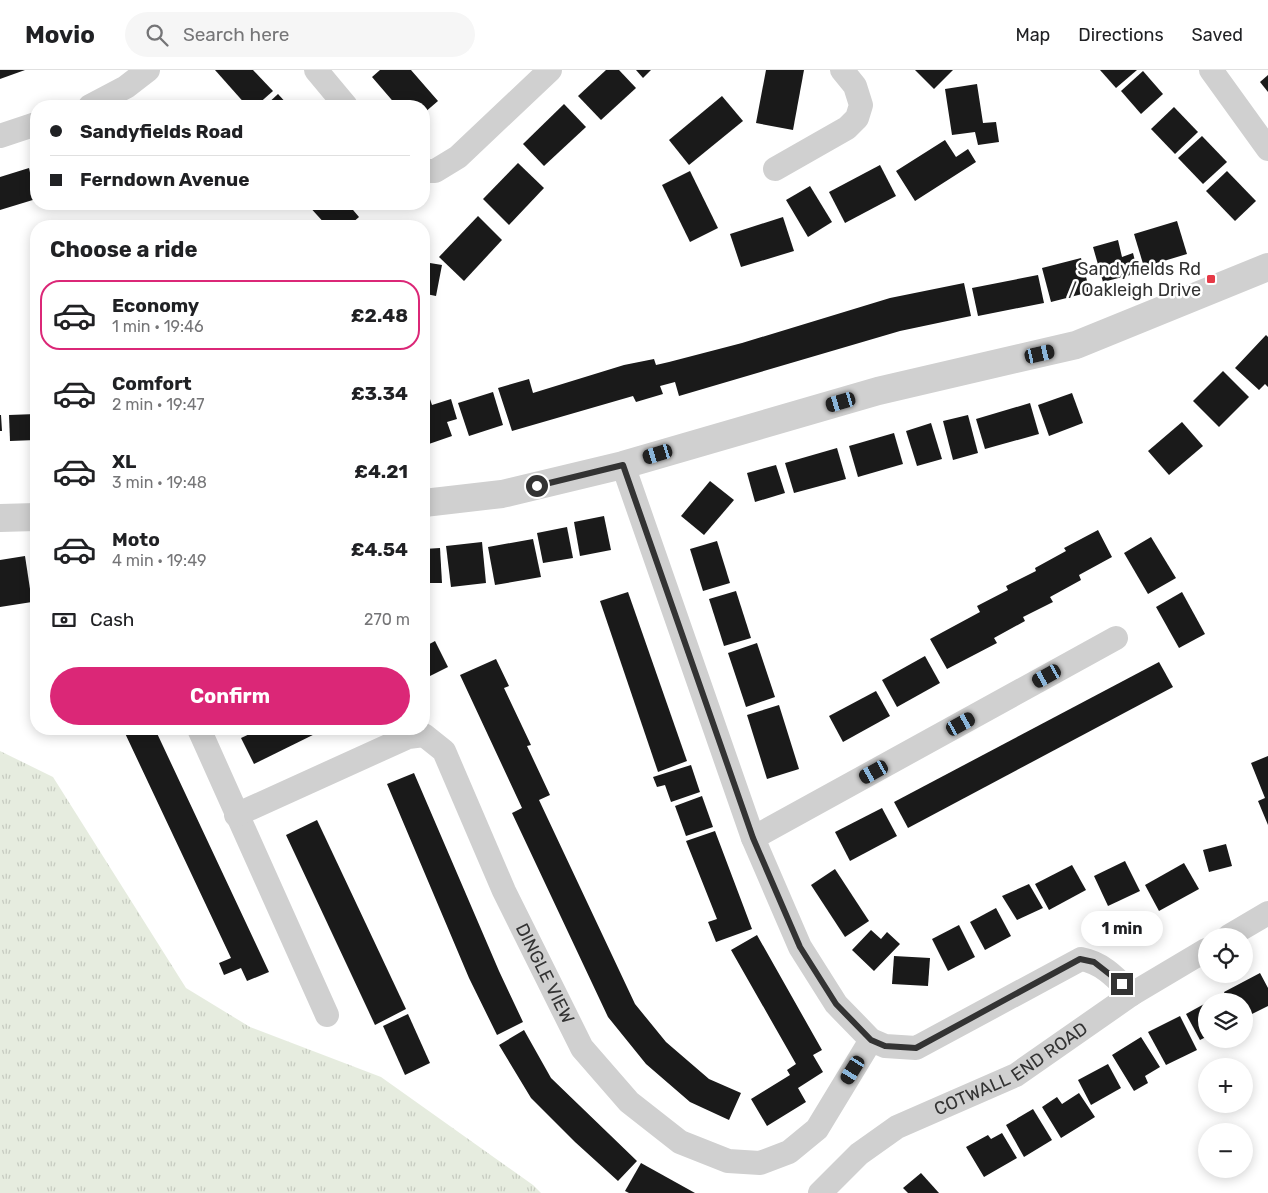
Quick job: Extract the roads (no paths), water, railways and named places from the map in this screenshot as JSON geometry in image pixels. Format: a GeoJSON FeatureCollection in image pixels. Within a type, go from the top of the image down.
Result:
{"type":"FeatureCollection","features":[{"type":"Feature","properties":{"kind":"street"},"geometry":{"type":"LineString","coordinates":[[101,100],[126,87],[148,70]]}},
{"type":"Feature","properties":{"kind":"street"},"geometry":{"type":"LineString","coordinates":[[316,70],[341,100]]}},
{"type":"Feature","properties":{"kind":"street"},"geometry":{"type":"LineString","coordinates":[[430,171],[435,171],[458,157],[550,70]]}},
{"type":"Feature","properties":{"kind":"street"},"geometry":{"type":"LineString","coordinates":[[775,169],[847,128],[857,118],[861,105],[855,86],[842,70]]}},
{"type":"Feature","properties":{"kind":"street"},"geometry":{"type":"LineString","coordinates":[[1211,70],[1268,149]]}},
{"type":"Feature","properties":{"kind":"street"},"geometry":{"type":"LineString","coordinates":[[0,136],[30,126]]}},
{"type":"Feature","properties":{"kind":"street"},"geometry":{"type":"LineString","coordinates":[[430,502],[502,494],[623,465],[878,391],[1076,345],[1268,267]]}},
{"type":"Feature","properties":{"kind":"street"},"geometry":{"type":"LineString","coordinates":[[623,465],[753,838],[800,947],[836,1004],[871,1040],[885,1046],[916,1048],[1080,959],[1094,962],[1113,975],[1132,994]]}},
{"type":"Feature","properties":{"kind":"street"},"geometry":{"type":"LineString","coordinates":[[0,518],[30,518]]}},
{"type":"Feature","properties":{"kind":"street"},"geometry":{"type":"LineString","coordinates":[[753,838],[1116,638]]}},
{"type":"Feature","properties":{"kind":"street"},"geometry":{"type":"LineString","coordinates":[[202,735],[327,1015]]}},
{"type":"Feature","properties":{"kind":"street","name":"DINGLE VIEW"},"geometry":{"type":"LineString","coordinates":[[236,815],[408,737],[424,735],[444,750],[504,892],[582,1048],[629,1102],[680,1142],[728,1161],[760,1163],[789,1152],[817,1129],[871,1040]]}},
{"type":"Feature","properties":{"kind":"street"},"geometry":{"type":"LineString","coordinates":[[1242,928],[1268,913]]}},
{"type":"Feature","properties":{"kind":"street","name":"COTWALL END ROAD"},"geometry":{"type":"LineString","coordinates":[[820,1193],[859,1154],[898,1127],[1016,1075],[1132,994],[1198,955]]}},
{"type":"Feature","properties":{"kind":"place","name":"Sandyfields Rd / Oakleigh Drive"},"geometry":{"type":"Point","coordinates":[1211,279]}}]}
